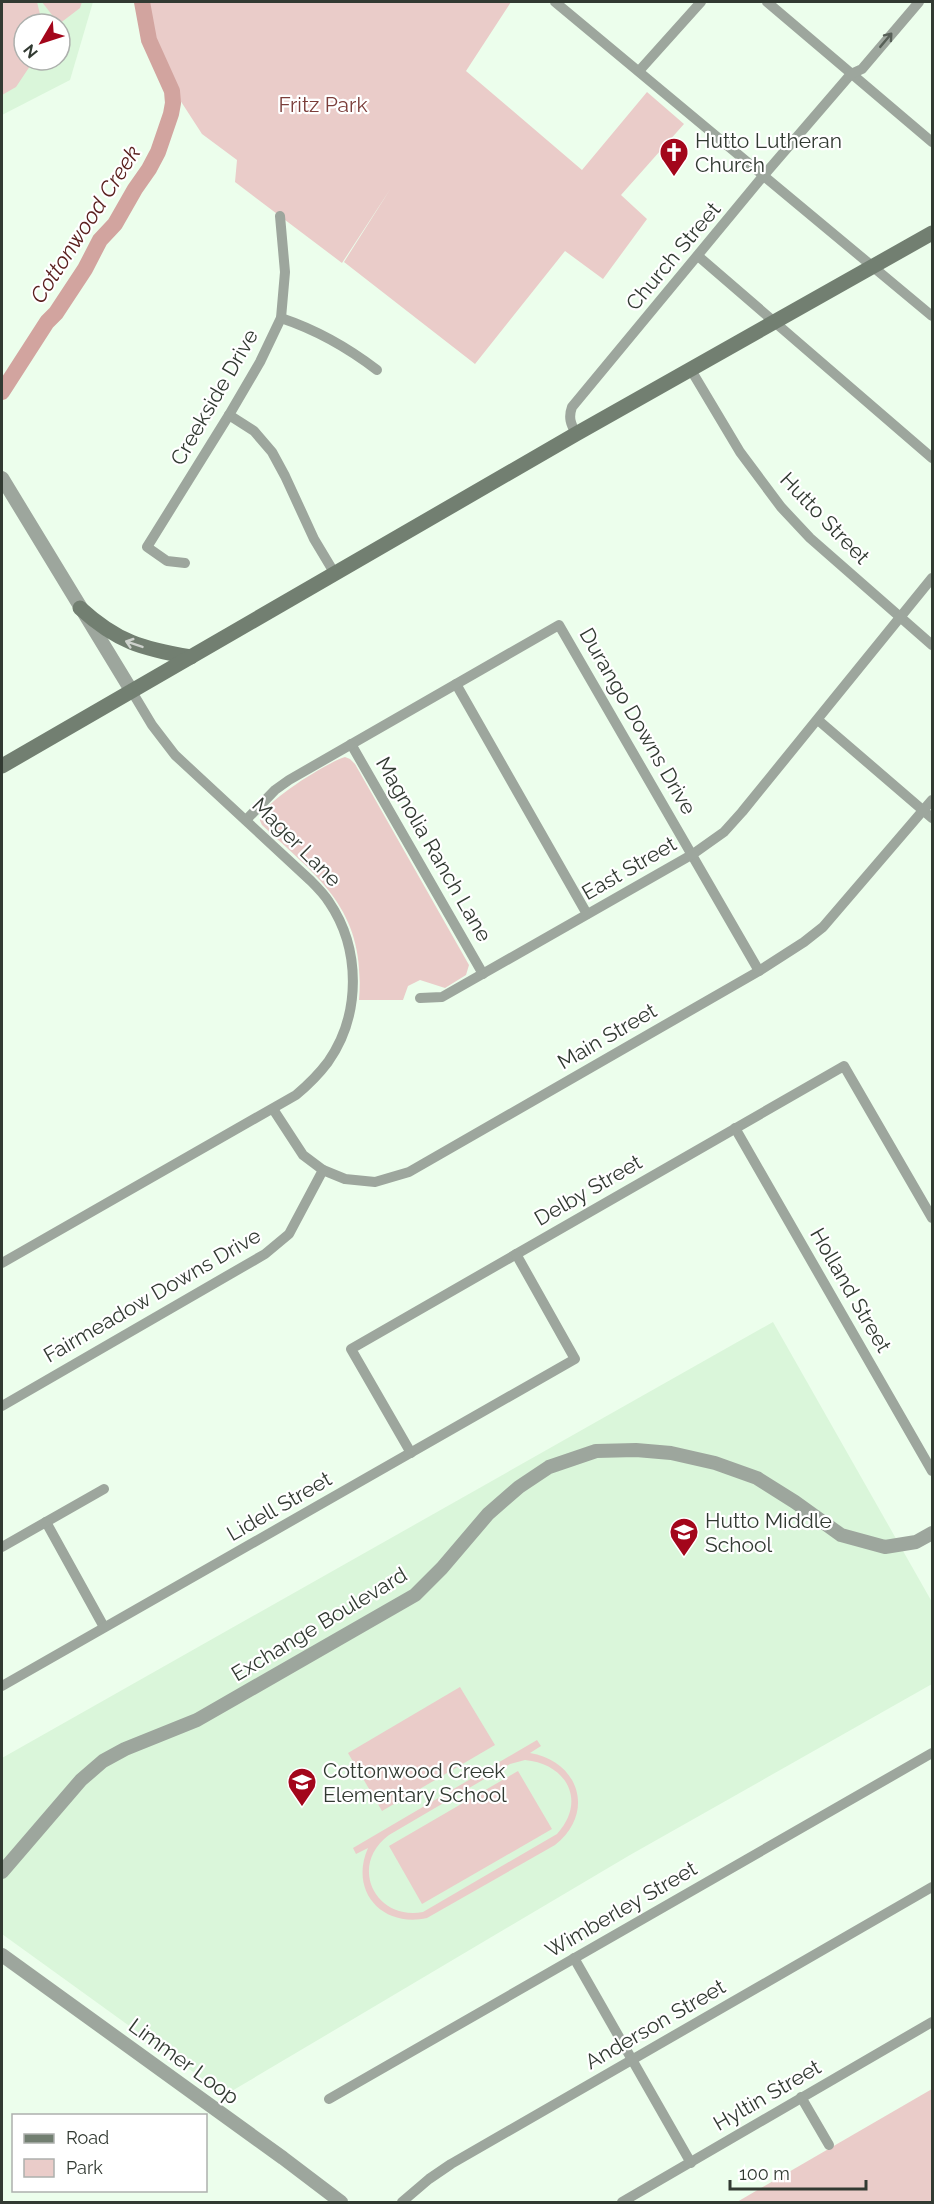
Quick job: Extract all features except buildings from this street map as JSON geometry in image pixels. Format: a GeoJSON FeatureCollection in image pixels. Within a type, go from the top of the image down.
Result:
{"type":"FeatureCollection","features":[{"type":"Feature","properties":{"kind":"main road"},"geometry":{"type":"LineString","coordinates":[[2,766],[576,434],[933,233]]}},
{"type":"Feature","properties":{"kind":"main road"},"geometry":{"type":"LineString","coordinates":[[80,609],[101,627],[122,639],[164,652],[191,657]]}},
{"type":"Feature","properties":{"kind":"street"},"geometry":{"type":"LineString","coordinates":[[555,2],[933,316]]}},
{"type":"Feature","properties":{"kind":"street"},"geometry":{"type":"LineString","coordinates":[[639,71],[702,2]]}},
{"type":"Feature","properties":{"kind":"street"},"geometry":{"type":"LineString","coordinates":[[767,2],[933,142]]}},
{"type":"Feature","properties":{"kind":"street","name":"Church Street"},"geometry":{"type":"LineString","coordinates":[[576,434],[570,423],[569,414],[572,407],[764,175],[851,74],[862,69],[919,2]]}},
{"type":"Feature","properties":{"kind":"street","name":"Creekside Drive"},"geometry":{"type":"LineString","coordinates":[[184,563],[167,561],[147,547],[229,415],[260,362],[281,318],[285,272],[280,216]]}},
{"type":"Feature","properties":{"kind":"street"},"geometry":{"type":"LineString","coordinates":[[698,256],[933,458]]}},
{"type":"Feature","properties":{"kind":"street"},"geometry":{"type":"LineString","coordinates":[[281,318],[310,328],[347,347],[377,369]]}},
{"type":"Feature","properties":{"kind":"street","name":"Hutto Street"},"geometry":{"type":"LineString","coordinates":[[691,370],[740,452],[781,507],[810,538],[933,645]]}},
{"type":"Feature","properties":{"kind":"street"},"geometry":{"type":"LineString","coordinates":[[229,415],[254,431],[272,452],[314,539],[335,574]]}},
{"type":"Feature","properties":{"kind":"street","name":"Mager Lane"},"geometry":{"type":"LineString","coordinates":[[2,478],[80,609],[152,725],[169,748],[311,880],[329,902],[340,922],[350,952],[354,977],[349,1013],[342,1037],[314,1079],[296,1095],[2,1263]]}},
{"type":"Feature","properties":{"kind":"street","name":"East Street"},"geometry":{"type":"LineString","coordinates":[[420,998],[442,997],[693,854],[724,832],[933,578]]}},
{"type":"Feature","properties":{"kind":"street","name":"Durango Downs Drive"},"geometry":{"type":"LineString","coordinates":[[246,820],[275,790],[559,625],[759,970]]}},
{"type":"Feature","properties":{"kind":"street"},"geometry":{"type":"LineString","coordinates":[[456,684],[587,914]]}},
{"type":"Feature","properties":{"kind":"street"},"geometry":{"type":"LineString","coordinates":[[818,720],[933,818]]}},
{"type":"Feature","properties":{"kind":"street","name":"Magnolia Ranch Lane"},"geometry":{"type":"LineString","coordinates":[[351,744],[483,974]]}},
{"type":"Feature","properties":{"kind":"street","name":"Main Street"},"geometry":{"type":"LineString","coordinates":[[273,1109],[303,1155],[322,1170],[345,1179],[375,1182],[409,1172],[804,942],[823,927],[933,800]]}},
{"type":"Feature","properties":{"kind":"street","name":"Delby Street"},"geometry":{"type":"LineString","coordinates":[[411,1453],[351,1349],[844,1066],[933,1218]]}},
{"type":"Feature","properties":{"kind":"street","name":"Holland Street"},"geometry":{"type":"LineString","coordinates":[[735,1128],[933,1471]]}},
{"type":"Feature","properties":{"kind":"street","name":"Fairmeadow Downs Drive"},"geometry":{"type":"LineString","coordinates":[[2,1406],[265,1254],[289,1234],[322,1170]]}},
{"type":"Feature","properties":{"kind":"street","name":"Lidell Street"},"geometry":{"type":"LineString","coordinates":[[2,1686],[575,1359],[516,1254]]}},
{"type":"Feature","properties":{"kind":"street","name":"Exchange Boulevard"},"geometry":{"type":"LineString","coordinates":[[2,1872],[81,1780],[103,1761],[125,1749],[196,1720],[415,1595],[442,1568],[488,1514],[519,1487],[549,1467],[596,1451],[636,1450],[671,1454],[715,1463],[757,1478],[841,1534],[860,1541],[885,1547],[916,1542],[933,1533]]}},
{"type":"Feature","properties":{"kind":"street"},"geometry":{"type":"LineString","coordinates":[[2,1547],[104,1488]]}},
{"type":"Feature","properties":{"kind":"street"},"geometry":{"type":"LineString","coordinates":[[46,1522],[104,1627]]}},
{"type":"Feature","properties":{"kind":"street","name":"Wimberley Street"},"geometry":{"type":"LineString","coordinates":[[329,2099],[933,1752]]}},
{"type":"Feature","properties":{"kind":"street","name":"Anderson Street"},"geometry":{"type":"LineString","coordinates":[[402,2202],[451,2164],[933,1887]]}},
{"type":"Feature","properties":{"kind":"street","name":"Limmer Loop"},"geometry":{"type":"LineString","coordinates":[[2,1955],[341,2202]]}},
{"type":"Feature","properties":{"kind":"street"},"geometry":{"type":"LineString","coordinates":[[574,1958],[691,2163]]}},
{"type":"Feature","properties":{"kind":"street","name":"Hyltin Street"},"geometry":{"type":"LineString","coordinates":[[622,2202],[933,2022]]}},
{"type":"Feature","properties":{"kind":"street"},"geometry":{"type":"LineString","coordinates":[[801,2097],[829,2145]]}},
{"type":"Feature","properties":{"kind":"shaded area"},"geometry":{"type":"Polygon","coordinates":[[[2,2],[93,2],[70,80],[2,115],[2,2]]]}},
{"type":"Feature","properties":{"kind":"shaded area"},"geometry":{"type":"Polygon","coordinates":[[[773,1322],[932,1602],[932,1684],[630,1855],[225,2095],[2,1934],[2,1758],[773,1322]]]}},
{"type":"Feature","properties":{"kind":"green space"},"geometry":{"type":"Polygon","coordinates":[[[2,2],[37,2],[39,12],[12,12],[12,72],[26,72],[16,87],[2,95],[2,2]]]}},
{"type":"Feature","properties":{"kind":"green space"},"geometry":{"type":"Polygon","coordinates":[[[42,2],[82,2],[80,8],[72,14],[72,12],[50,12],[42,2]]]}},
{"type":"Feature","properties":{"kind":"green space","name":"Fritz Park"},"geometry":{"type":"Polygon","coordinates":[[[138,2],[511,2],[466,71],[582,170],[647,92],[684,124],[621,195],[647,219],[603,279],[565,251],[475,364],[344,262],[391,188],[342,263],[235,182],[237,160],[202,134],[145,46],[138,2]]]}},
{"type":"Feature","properties":{"kind":"green space"},"geometry":{"type":"Polygon","coordinates":[[[345,757],[355,764],[469,965],[466,975],[445,988],[420,980],[408,986],[403,1000],[359,1000],[359,969],[355,942],[347,920],[335,899],[320,881],[260,821],[260,817],[274,801],[313,774],[345,757]]]}},
{"type":"Feature","properties":{"kind":"green space"},"geometry":{"type":"Polygon","coordinates":[[[460,1687],[495,1745],[382,1811],[348,1753],[460,1687]]]}},
{"type":"Feature","properties":{"kind":"green space"},"geometry":{"type":"Polygon","coordinates":[[[537,1740],[541,1746],[530,1753],[547,1758],[560,1766],[570,1777],[576,1790],[578,1804],[575,1818],[568,1832],[555,1845],[427,1918],[411,1920],[396,1917],[384,1912],[374,1903],[366,1892],[363,1878],[363,1864],[368,1848],[356,1854],[353,1848],[537,1740]],[[525,1760],[510,1764],[389,1835],[377,1847],[370,1861],[369,1875],[380,1900],[406,1913],[423,1912],[557,1834],[566,1822],[571,1809],[571,1797],[568,1786],[561,1776],[540,1763],[525,1760]]]}},
{"type":"Feature","properties":{"kind":"green space"},"geometry":{"type":"Polygon","coordinates":[[[518,1771],[552,1829],[422,1904],[389,1846],[518,1771]]]}},
{"type":"Feature","properties":{"kind":"green space"},"geometry":{"type":"Polygon","coordinates":[[[932,2089],[932,2202],[737,2202],[932,2089]]]}},
{"type":"Feature","properties":{"kind":"waterway","name":"Cottonwood Creek"},"geometry":{"type":"LineString","coordinates":[[2,392],[47,322],[56,313],[85,269],[100,240],[115,224],[158,152],[171,114],[172,91],[149,40],[142,2]]}},
{"type":"Feature","properties":{"kind":"place","name":"Hutto Lutheran Church"},"geometry":{"type":"Point","coordinates":[674,178]}},
{"type":"Feature","properties":{"kind":"place","name":"Hutto Middle School"},"geometry":{"type":"Point","coordinates":[684,1558]}},
{"type":"Feature","properties":{"kind":"place","name":"Cottonwood Creek Elementary School"},"geometry":{"type":"Point","coordinates":[302,1808]}}]}
